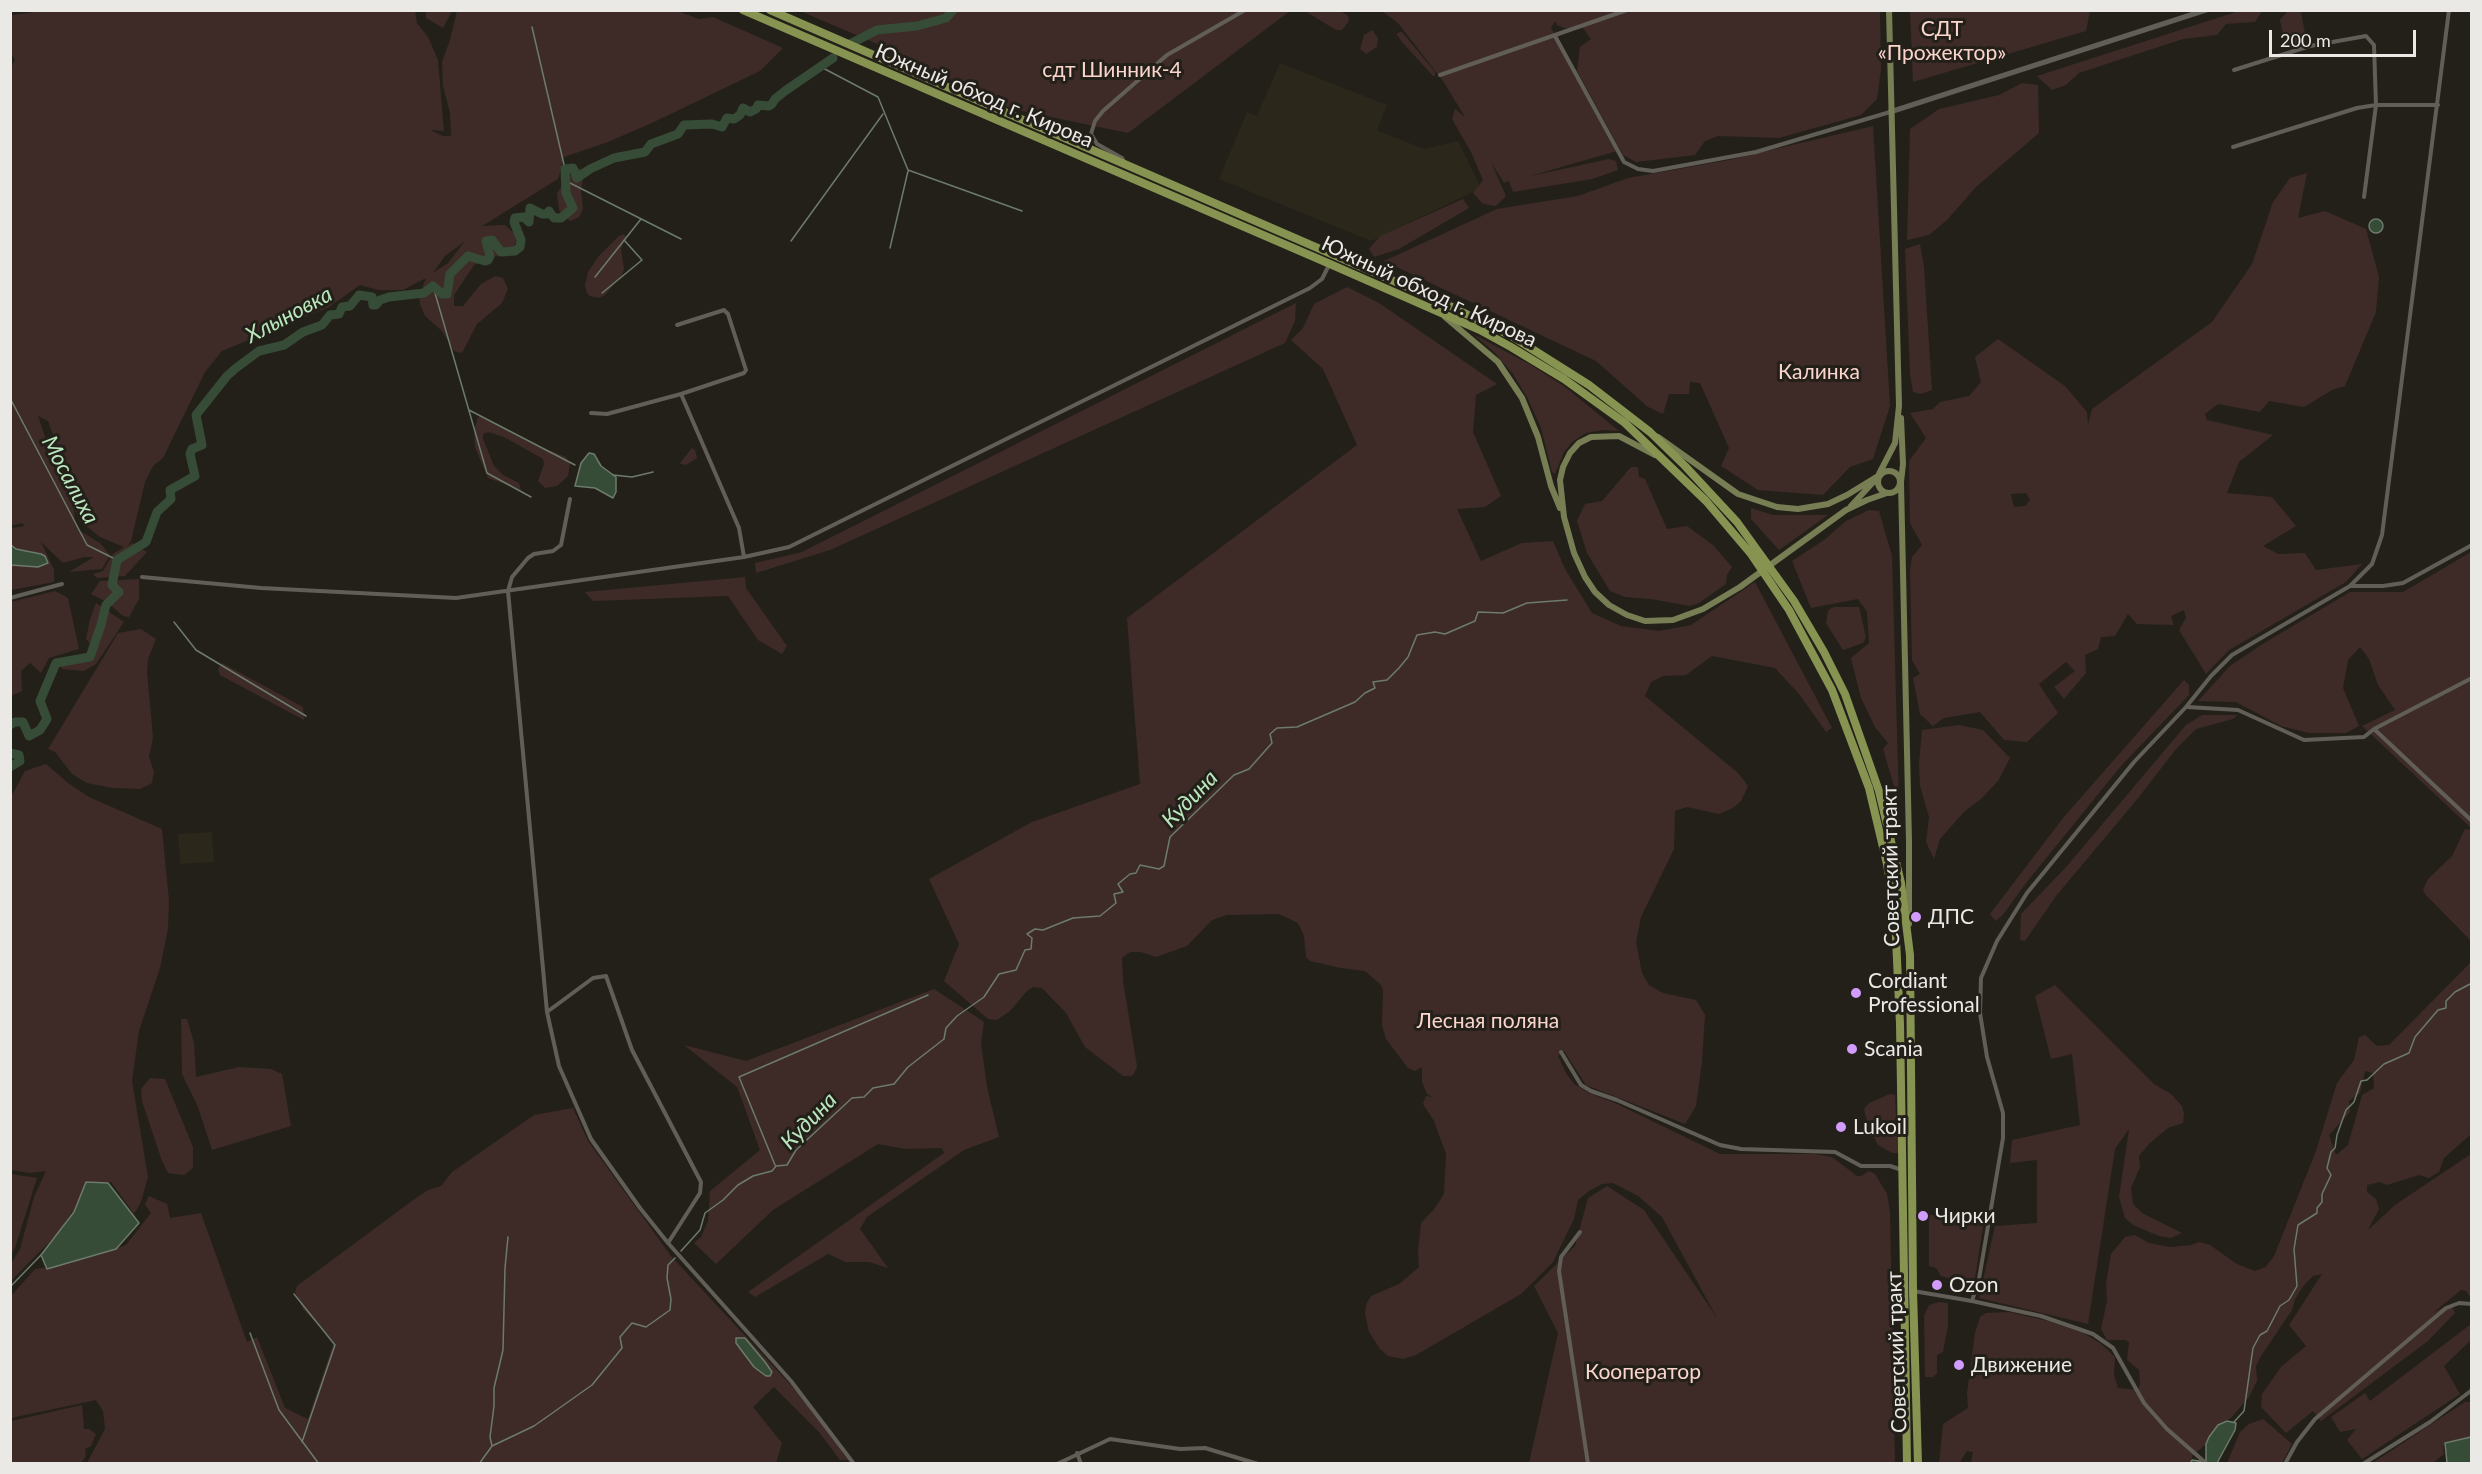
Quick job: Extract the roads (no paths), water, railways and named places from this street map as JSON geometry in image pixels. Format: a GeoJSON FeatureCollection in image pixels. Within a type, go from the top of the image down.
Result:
{"type":"FeatureCollection","features":[{"type":"Feature","properties":{"kind":"highway","name":"Южный обход г. Кирова"},"geometry":{"type":"LineString","coordinates":[[743,10],[1330,264],[1511,346],[1564,379],[1625,423],[1706,501],[1779,578],[1811,628],[1834,671],[1864,743],[1879,791],[1901,883],[1910,954]]}},
{"type":"Feature","properties":{"kind":"highway","name":"Южный обход г. Кирова"},"geometry":{"type":"LineString","coordinates":[[770,10],[1482,321],[1562,366],[1650,432],[1716,497],[1754,552],[1820,664],[1842,713],[1876,813],[1895,917],[1897,954]]}},
{"type":"Feature","properties":{"kind":"highway","name":"Советский тракт"},"geometry":{"type":"LineString","coordinates":[[1897,954],[1907,1464]]}},
{"type":"Feature","properties":{"kind":"highway","name":"Советский тракт"},"geometry":{"type":"LineString","coordinates":[[1910,954],[1912,1291],[1918,1464]]}},
{"type":"Feature","properties":{"kind":"main road"},"geometry":{"type":"LineString","coordinates":[[1846,510],[1878,476],[1894,443],[1899,406],[1890,112],[1890,10]]}},
{"type":"Feature","properties":{"kind":"main road"},"geometry":{"type":"LineString","coordinates":[[1890,112],[2206,10]]}},
{"type":"Feature","properties":{"kind":"main road"},"geometry":{"type":"LineString","coordinates":[[1442,314],[1498,362],[1522,398],[1538,437],[1551,486],[1564,517],[1579,566],[1589,584],[1602,599],[1619,611],[1636,618],[1665,621],[1693,614],[1717,602],[1846,510],[1897,490],[1901,483],[1894,472],[1885,471],[1828,504],[1798,509],[1777,507],[1738,494],[1650,432]]}},
{"type":"Feature","properties":{"kind":"main road","name":"Советский тракт"},"geometry":{"type":"LineString","coordinates":[[1899,406],[1903,434],[1901,483],[1910,954]]}},
{"type":"Feature","properties":{"kind":"main road"},"geometry":{"type":"LineString","coordinates":[[1564,517],[1560,480],[1563,467],[1570,453],[1585,440],[1598,435],[1619,436],[1663,459]]}},
{"type":"Feature","properties":{"kind":"main road"},"geometry":{"type":"LineString","coordinates":[[1878,476],[1880,489],[1887,493]]}},
{"type":"Feature","properties":{"kind":"street"},"geometry":{"type":"LineString","coordinates":[[1126,165],[1122,158],[1097,144],[1091,134],[1095,121],[1103,111],[1167,55],[1245,10]]}},
{"type":"Feature","properties":{"kind":"street"},"geometry":{"type":"LineString","coordinates":[[1440,75],[1627,10]]}},
{"type":"Feature","properties":{"kind":"street"},"geometry":{"type":"LineString","coordinates":[[1972,1301],[1979,1279],[2003,1138],[2003,1113],[1988,1058],[1980,1013],[1981,978],[1997,941],[2027,893],[2134,762],[2186,707],[2211,676],[2232,655],[2350,585],[2372,564],[2382,535],[2450,10]]}},
{"type":"Feature","properties":{"kind":"street"},"geometry":{"type":"LineString","coordinates":[[1555,36],[1624,162],[1638,169],[1653,171],[1756,152],[1890,112]]}},
{"type":"Feature","properties":{"kind":"street"},"geometry":{"type":"LineString","coordinates":[[2234,70],[2310,46],[2366,36],[2374,45],[2376,105],[2364,196]]}},
{"type":"Feature","properties":{"kind":"street"},"geometry":{"type":"LineString","coordinates":[[2233,147],[2357,108],[2376,105],[2438,105]]}},
{"type":"Feature","properties":{"kind":"street"},"geometry":{"type":"LineString","coordinates":[[142,577],[261,588],[456,598],[744,557],[789,548],[1279,304],[1317,284],[1330,264]]}},
{"type":"Feature","properties":{"kind":"street"},"geometry":{"type":"LineString","coordinates":[[591,413],[608,414],[742,376],[746,370],[728,314],[724,310],[677,325]]}},
{"type":"Feature","properties":{"kind":"street"},"geometry":{"type":"LineString","coordinates":[[681,394],[739,528],[744,557]]}},
{"type":"Feature","properties":{"kind":"street"},"geometry":{"type":"LineString","coordinates":[[570,498],[561,545],[553,551],[534,554],[528,558],[512,577],[508,591],[547,1012],[559,1066],[591,1139],[668,1243],[791,1381],[854,1464]]}},
{"type":"Feature","properties":{"kind":"street"},"geometry":{"type":"LineString","coordinates":[[2350,585],[2384,586],[2403,583],[2472,545]]}},
{"type":"Feature","properties":{"kind":"street"},"geometry":{"type":"LineString","coordinates":[[10,598],[62,584]]}},
{"type":"Feature","properties":{"kind":"street"},"geometry":{"type":"LineString","coordinates":[[2186,707],[2238,710],[2304,740],[2364,737],[2374,729],[2472,678]]}},
{"type":"Feature","properties":{"kind":"street"},"geometry":{"type":"LineString","coordinates":[[2374,729],[2472,821]]}},
{"type":"Feature","properties":{"kind":"street"},"geometry":{"type":"LineString","coordinates":[[547,1012],[593,978],[606,976],[632,1050],[701,1182],[700,1193],[668,1243]]}},
{"type":"Feature","properties":{"kind":"street"},"geometry":{"type":"LineString","coordinates":[[1561,1052],[1581,1084],[1591,1090],[1720,1145],[1741,1149],[1835,1152],[1862,1166],[1890,1166],[1902,1170]]}},
{"type":"Feature","properties":{"kind":"street"},"geometry":{"type":"LineString","coordinates":[[1580,1232],[1561,1257],[1558,1271],[1588,1464]]}},
{"type":"Feature","properties":{"kind":"street"},"geometry":{"type":"LineString","coordinates":[[1912,1291],[2041,1316],[2093,1334],[2113,1348],[2144,1403],[2167,1429],[2206,1463]]}},
{"type":"Feature","properties":{"kind":"street"},"geometry":{"type":"LineString","coordinates":[[2286,1464],[2297,1442],[2315,1419],[2446,1308],[2460,1303],[2472,1304]]}},
{"type":"Feature","properties":{"kind":"street"},"geometry":{"type":"LineString","coordinates":[[2363,1464],[2430,1422],[2472,1390]]}},
{"type":"Feature","properties":{"kind":"street"},"geometry":{"type":"LineString","coordinates":[[1057,1464],[1094,1444],[1110,1439],[1120,1439],[1180,1449],[1205,1448],[1258,1464]]}},
{"type":"Feature","properties":{"kind":"street"},"geometry":{"type":"LineString","coordinates":[[1077,1453],[1081,1464]]}},
{"type":"Feature","properties":{"kind":"waterway","name":"Хлыновка"},"geometry":{"type":"LineString","coordinates":[[850,44],[877,30],[917,26],[946,18],[953,10]]}},
{"type":"Feature","properties":{"kind":"waterway"},"geometry":{"type":"LineString","coordinates":[[532,27],[565,169]]}},
{"type":"Feature","properties":{"kind":"waterway","name":"Хлыновка"},"geometry":{"type":"LineString","coordinates":[[10,725],[23,722],[29,736],[40,730],[47,719],[40,701],[56,663],[90,657],[106,605],[119,592],[112,585],[117,560],[146,542],[157,512],[171,499],[170,490],[195,476],[190,454],[192,449],[202,445],[196,415],[236,368],[259,351],[284,345],[303,332],[322,325],[330,315],[339,314],[342,307],[350,306],[359,295],[372,297],[373,305],[376,305],[380,300],[389,297],[424,293],[433,286],[442,294],[447,294],[450,274],[468,256],[488,260],[490,256],[486,241],[492,240],[501,252],[515,251],[520,247],[521,240],[514,222],[515,218],[524,217],[529,222],[530,208],[542,214],[547,214],[549,211],[554,218],[561,218],[573,208],[566,193],[565,169],[573,168],[577,178],[614,158],[645,152],[651,144],[678,134],[684,125],[712,124],[722,127],[727,118],[734,119],[740,115],[743,108],[750,112],[758,105],[769,106],[785,91],[833,58]]}},
{"type":"Feature","properties":{"kind":"waterway"},"geometry":{"type":"LineString","coordinates":[[821,67],[878,97],[908,170],[1022,211]]}},
{"type":"Feature","properties":{"kind":"waterway"},"geometry":{"type":"LineString","coordinates":[[791,241],[883,114]]}},
{"type":"Feature","properties":{"kind":"waterway"},"geometry":{"type":"LineString","coordinates":[[890,248],[908,171]]}},
{"type":"Feature","properties":{"kind":"waterway"},"geometry":{"type":"LineString","coordinates":[[566,181],[681,239]]}},
{"type":"Feature","properties":{"kind":"waterway"},"geometry":{"type":"LineString","coordinates":[[595,277],[641,219]]}},
{"type":"Feature","properties":{"kind":"waterway"},"geometry":{"type":"LineString","coordinates":[[602,293],[642,260],[624,240]]}},
{"type":"Feature","properties":{"kind":"waterway"},"geometry":{"type":"LineString","coordinates":[[433,286],[487,473],[531,497]]}},
{"type":"Feature","properties":{"kind":"waterway","name":"Мосалиха"},"geometry":{"type":"LineString","coordinates":[[10,398],[87,545],[117,560]]}},
{"type":"Feature","properties":{"kind":"waterway"},"geometry":{"type":"LineString","coordinates":[[469,410],[575,465]]}},
{"type":"Feature","properties":{"kind":"waterway"},"geometry":{"type":"LineString","coordinates":[[613,475],[632,477],[653,472]]}},
{"type":"Feature","properties":{"kind":"waterway","name":"Кудина"},"geometry":{"type":"LineString","coordinates":[[681,1251],[700,1230],[705,1213],[738,1185],[753,1176],[772,1171],[776,1166],[787,1165],[796,1150],[852,1098],[864,1097],[873,1088],[894,1084],[908,1067],[944,1039],[946,1028],[957,1016],[984,997],[999,974],[1016,970],[1025,950],[1031,949],[1032,938],[1027,934],[1035,929],[1043,930],[1073,918],[1100,916],[1116,903],[1114,894],[1123,892],[1118,884],[1130,874],[1136,873],[1140,865],[1159,869],[1164,866],[1170,837],[1234,775],[1249,769],[1272,743],[1270,734],[1277,728],[1297,727],[1355,702],[1375,688],[1373,682],[1387,680],[1399,668],[1408,657],[1417,635],[1435,632],[1445,634],[1475,621],[1478,612],[1503,613],[1527,603],[1567,600]]}},
{"type":"Feature","properties":{"kind":"waterway"},"geometry":{"type":"LineString","coordinates":[[174,622],[196,650],[306,716]]}},
{"type":"Feature","properties":{"kind":"waterway","name":"Хлыновка"},"geometry":{"type":"LineString","coordinates":[[10,753],[19,755],[20,761],[10,767]]}},
{"type":"Feature","properties":{"kind":"waterway"},"geometry":{"type":"LineString","coordinates":[[2234,1422],[2244,1411],[2253,1348],[2260,1335],[2267,1331],[2280,1306],[2289,1300],[2297,1286],[2294,1249],[2298,1225],[2317,1213],[2317,1208],[2322,1202],[2322,1194],[2331,1175],[2327,1168],[2331,1152],[2335,1148],[2346,1110],[2354,1102],[2361,1081],[2367,1080],[2384,1064],[2409,1053],[2415,1037],[2438,1010],[2446,1008],[2446,1001],[2455,992],[2472,983]]}},
{"type":"Feature","properties":{"kind":"waterway"},"geometry":{"type":"LineString","coordinates":[[775,1165],[739,1077],[928,995]]}},
{"type":"Feature","properties":{"kind":"waterway"},"geometry":{"type":"LineString","coordinates":[[492,1446],[490,1437],[494,1388],[503,1350],[508,1237]]}},
{"type":"Feature","properties":{"kind":"waterway"},"geometry":{"type":"LineString","coordinates":[[10,1287],[41,1255]]}},
{"type":"Feature","properties":{"kind":"waterway","name":"Кудина"},"geometry":{"type":"LineString","coordinates":[[479,1464],[492,1446],[534,1426],[592,1385],[622,1348],[620,1337],[632,1323],[646,1327],[670,1310],[668,1265],[675,1258]]}},
{"type":"Feature","properties":{"kind":"waterway"},"geometry":{"type":"LineString","coordinates":[[294,1294],[335,1345],[302,1442]]}},
{"type":"Feature","properties":{"kind":"waterway"},"geometry":{"type":"LineString","coordinates":[[250,1333],[279,1410],[319,1464]]}},
{"type":"Feature","properties":{"kind":"place","name":"ДПС"},"geometry":{"type":"Point","coordinates":[1916,917]}},
{"type":"Feature","properties":{"kind":"place","name":"Cordiant Professional"},"geometry":{"type":"Point","coordinates":[1856,993]}},
{"type":"Feature","properties":{"kind":"place","name":"Scania"},"geometry":{"type":"Point","coordinates":[1852,1049]}},
{"type":"Feature","properties":{"kind":"place","name":"Lukoil"},"geometry":{"type":"Point","coordinates":[1841,1127]}},
{"type":"Feature","properties":{"kind":"place","name":"Чирки"},"geometry":{"type":"Point","coordinates":[1923,1216]}},
{"type":"Feature","properties":{"kind":"place","name":"Ozon"},"geometry":{"type":"Point","coordinates":[1937,1285]}},
{"type":"Feature","properties":{"kind":"place","name":"Движение"},"geometry":{"type":"Point","coordinates":[1959,1365]}},
{"type":"Feature","properties":{"kind":"park label","name":"СДТ «Прожектор»"},"geometry":{"type":"Point","coordinates":[1942,41]}},
{"type":"Feature","properties":{"kind":"park label","name":"сдт Шинник-4"},"geometry":{"type":"Point","coordinates":[1112,70]}},
{"type":"Feature","properties":{"kind":"park label","name":"Калинка"},"geometry":{"type":"Point","coordinates":[1819,372]}},
{"type":"Feature","properties":{"kind":"park label","name":"Лесная поляна"},"geometry":{"type":"Point","coordinates":[1488,1021]}},
{"type":"Feature","properties":{"kind":"park label","name":"Кооператор"},"geometry":{"type":"Point","coordinates":[1643,1372]}}]}
